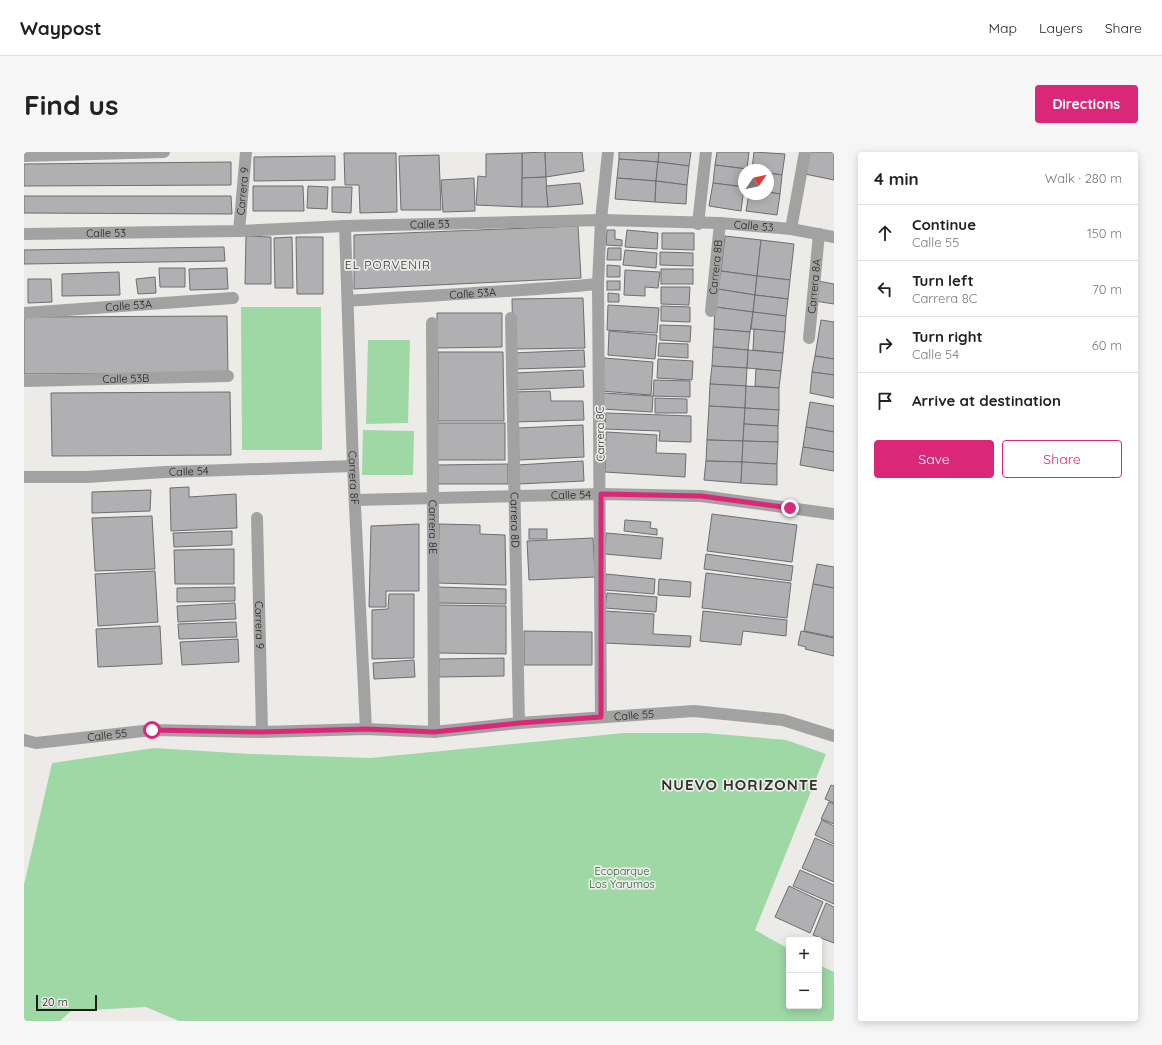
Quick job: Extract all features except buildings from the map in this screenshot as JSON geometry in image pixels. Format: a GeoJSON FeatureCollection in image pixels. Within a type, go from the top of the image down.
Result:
{"type":"FeatureCollection","features":[{"type":"Feature","properties":{"kind":"street"},"geometry":{"type":"LineString","coordinates":[[24,156],[164,152]]}},
{"type":"Feature","properties":{"kind":"street","name":"Carrera 9"},"geometry":{"type":"LineString","coordinates":[[239,231],[246,152]]}},
{"type":"Feature","properties":{"kind":"street","name":"Carrera 8C"},"geometry":{"type":"LineString","coordinates":[[601,717],[601,494],[598,284],[608,152]]}},
{"type":"Feature","properties":{"kind":"street"},"geometry":{"type":"LineString","coordinates":[[698,224],[706,152]]}},
{"type":"Feature","properties":{"kind":"street"},"geometry":{"type":"LineString","coordinates":[[791,229],[805,152]]}},
{"type":"Feature","properties":{"kind":"street","name":"Calle 53"},"geometry":{"type":"LineString","coordinates":[[24,234],[239,231],[345,226],[602,220],[698,224],[720,223],[791,229],[834,237]]}},
{"type":"Feature","properties":{"kind":"street","name":"Carrera 8B"},"geometry":{"type":"LineString","coordinates":[[711,311],[720,223]]}},
{"type":"Feature","properties":{"kind":"street","name":"Carrera 8F"},"geometry":{"type":"LineString","coordinates":[[345,226],[353,466],[366,729]]}},
{"type":"Feature","properties":{"kind":"street","name":"Carrera 8A"},"geometry":{"type":"LineString","coordinates":[[809,338],[819,234]]}},
{"type":"Feature","properties":{"kind":"street","name":"Calle 53A"},"geometry":{"type":"LineString","coordinates":[[348,301],[432,295],[510,292],[598,284]]}},
{"type":"Feature","properties":{"kind":"street","name":"Calle 53A"},"geometry":{"type":"LineString","coordinates":[[24,313],[233,298]]}},
{"type":"Feature","properties":{"kind":"street","name":"Carrera 8D"},"geometry":{"type":"LineString","coordinates":[[511,318],[513,496],[519,723]]}},
{"type":"Feature","properties":{"kind":"street","name":"Carrera 8E"},"geometry":{"type":"LineString","coordinates":[[432,323],[434,732]]}},
{"type":"Feature","properties":{"kind":"street","name":"Calle 53B"},"geometry":{"type":"LineString","coordinates":[[24,381],[228,376]]}},
{"type":"Feature","properties":{"kind":"street","name":"Calle 54"},"geometry":{"type":"LineString","coordinates":[[24,478],[87,477],[165,472],[353,466]]}},
{"type":"Feature","properties":{"kind":"street","name":"Calle 54"},"geometry":{"type":"LineString","coordinates":[[355,500],[601,494],[701,496],[834,514]]}},
{"type":"Feature","properties":{"kind":"street","name":"Carrera 9"},"geometry":{"type":"LineString","coordinates":[[256,518],[262,732]]}},
{"type":"Feature","properties":{"kind":"street","name":"Calle 55"},"geometry":{"type":"LineString","coordinates":[[24,740],[36,743],[152,730],[262,732],[366,729],[434,732],[519,723],[694,711],[784,720],[834,736]]}},
{"type":"Feature","properties":{"kind":"green space"},"geometry":{"type":"Polygon","coordinates":[[[241,307],[321,307],[322,450],[242,450],[241,307]]]}},
{"type":"Feature","properties":{"kind":"green space"},"geometry":{"type":"Polygon","coordinates":[[[368,340],[410,340],[408,423],[366,424],[368,340]]]}},
{"type":"Feature","properties":{"kind":"green space"},"geometry":{"type":"Polygon","coordinates":[[[363,430],[414,431],[413,475],[362,475],[363,430]]]}},
{"type":"Feature","properties":{"kind":"green space","name":"Ecoparque Los Yarumos"},"geometry":{"type":"Polygon","coordinates":[[[624,733],[706,733],[786,740],[826,754],[755,930],[786,947],[786,1009],[822,1009],[822,966],[834,972],[834,1021],[179,1021],[146,1007],[71,1011],[60,1021],[24,1021],[24,885],[52,763],[154,748],[251,754],[370,758],[624,733]]]}},
{"type":"Feature","properties":{"kind":"district","name":"EL PORVENIR"},"geometry":{"type":"Point","coordinates":[388,264]}},
{"type":"Feature","properties":{"kind":"district","name":"NUEVO HORIZONTE"},"geometry":{"type":"Point","coordinates":[740,784]}},
{"type":"Feature","properties":{"kind":"route"},"geometry":{"type":"LineString","coordinates":[[152,730],[262,732],[366,729],[434,732],[519,723],[601,717],[601,494],[701,496],[790,508]]}}]}
